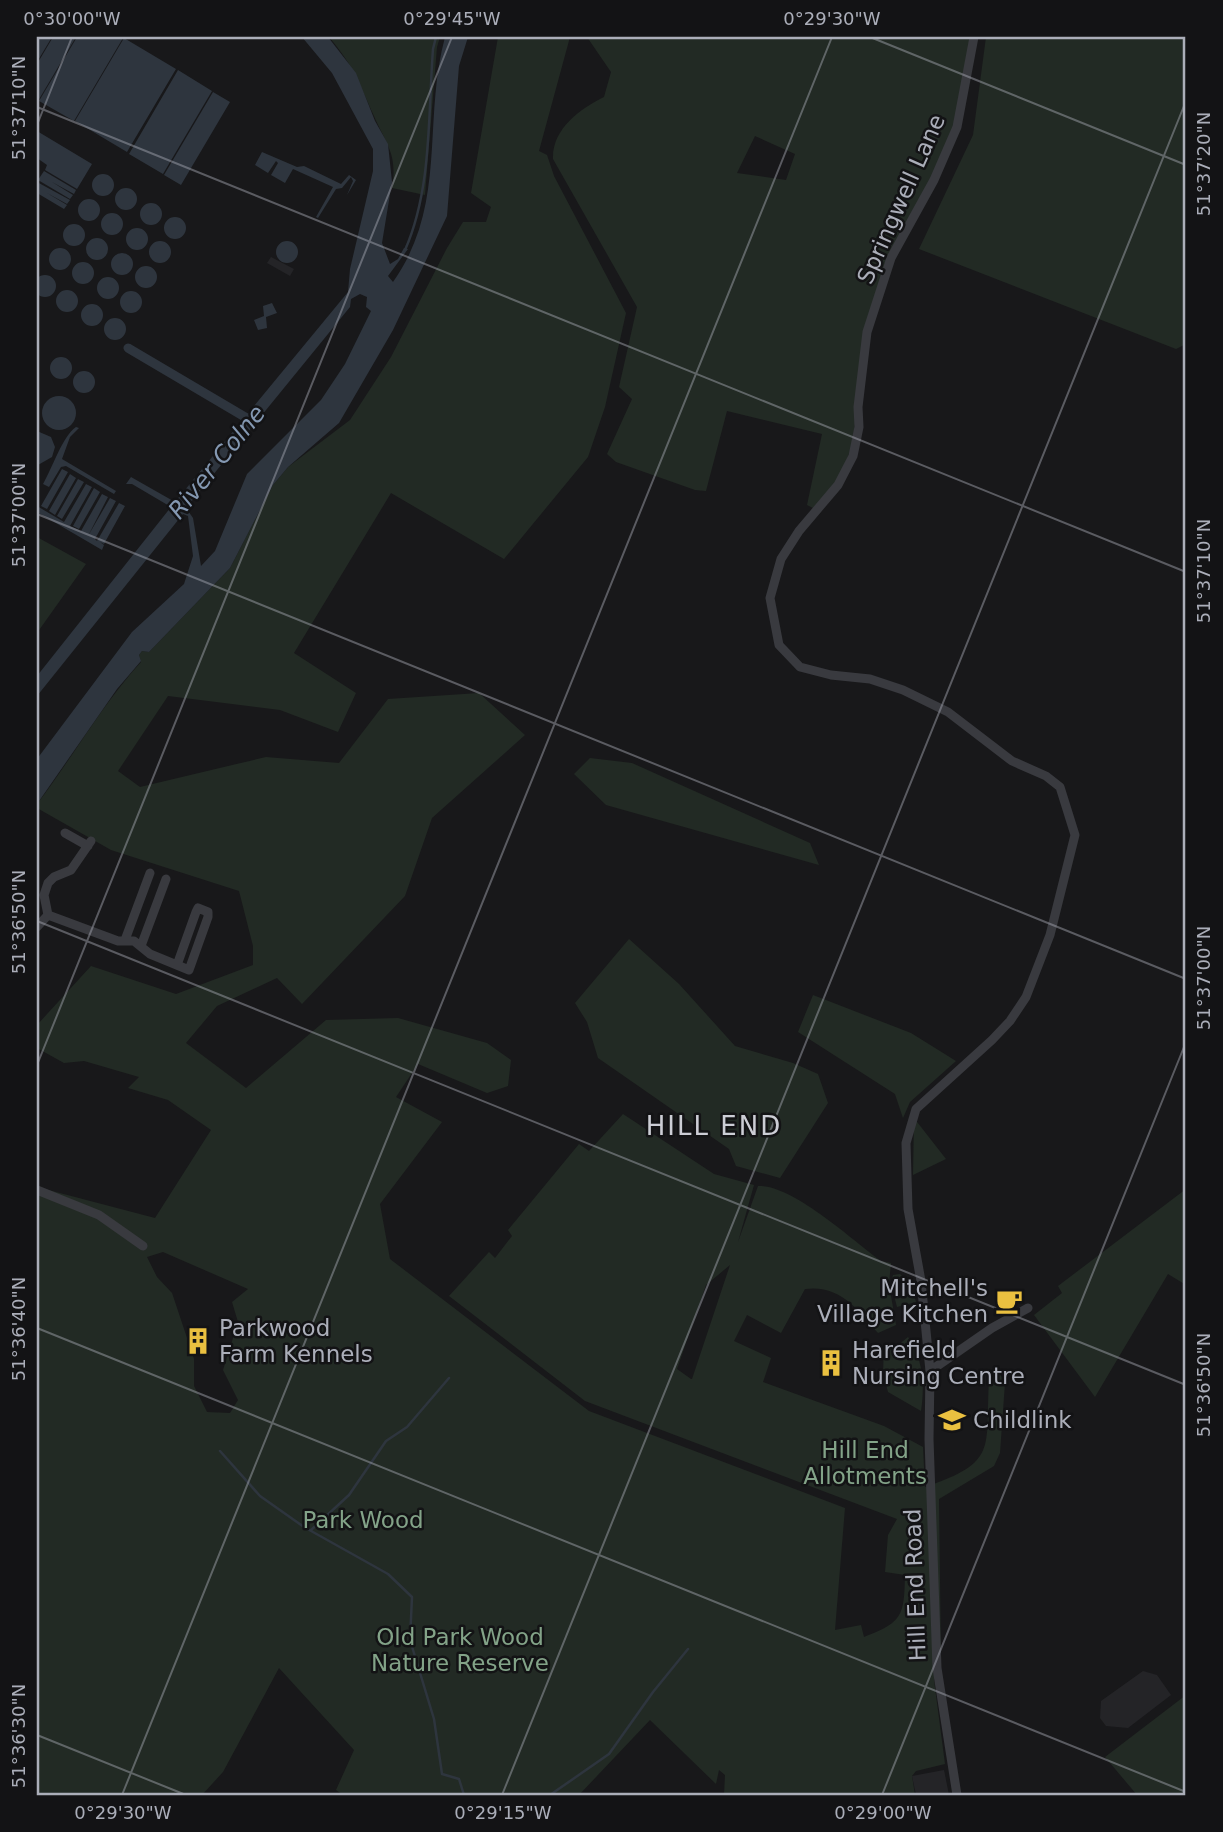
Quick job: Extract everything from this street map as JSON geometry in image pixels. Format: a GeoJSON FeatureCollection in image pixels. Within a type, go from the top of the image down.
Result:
{"type":"FeatureCollection","features":[{"type":"Feature","properties":{"kind":"street","name":"Springwell Lane"},"geometry":{"type":"LineString","coordinates":[[910,1122],[916,1108],[1010,1021],[1026,998],[1050,936],[1069,861],[1075,835],[1070,812],[1060,787],[1046,776],[1012,761],[948,712],[903,690],[870,679],[831,675],[800,667],[779,645],[770,598],[781,559],[799,531],[838,485],[853,456],[859,427],[858,407],[867,332],[891,258],[934,180],[957,127],[974,37]]}},
{"type":"Feature","properties":{"kind":"street"},"geometry":{"type":"LineString","coordinates":[[48,915],[44,895],[48,883],[54,877],[71,870],[89,844],[65,833]]}},
{"type":"Feature","properties":{"kind":"street"},"geometry":{"type":"LineString","coordinates":[[125,940],[150,873]]}},
{"type":"Feature","properties":{"kind":"street"},"geometry":{"type":"LineString","coordinates":[[141,946],[166,879]]}},
{"type":"Feature","properties":{"kind":"street"},"geometry":{"type":"LineString","coordinates":[[48,915],[118,941],[125,940],[181,967],[192,968],[208,917],[204,908],[198,908],[195,912],[181,967]]}},
{"type":"Feature","properties":{"kind":"street"},"geometry":{"type":"LineString","coordinates":[[37,927],[48,915]]}},
{"type":"Feature","properties":{"kind":"street","name":"Hill End Road"},"geometry":{"type":"LineString","coordinates":[[910,1122],[906,1143],[908,1209],[921,1281],[930,1371],[929,1439],[937,1668],[957,1795]]}},
{"type":"Feature","properties":{"kind":"street"},"geometry":{"type":"LineString","coordinates":[[37,1190],[99,1215],[143,1246]]}},
{"type":"Feature","properties":{"kind":"street"},"geometry":{"type":"LineString","coordinates":[[930,1371],[992,1328],[1028,1308]]}},
{"type":"Feature","properties":{"kind":"shaded area"},"geometry":{"type":"Polygon","coordinates":[[[271,257],[294,269],[290,276],[267,263],[271,257]]]}},
{"type":"Feature","properties":{"kind":"shaded area"},"geometry":{"type":"Polygon","coordinates":[[[1143,1671],[1157,1675],[1171,1695],[1128,1728],[1106,1726],[1100,1718],[1101,1701],[1143,1671]]]}},
{"type":"Feature","properties":{"kind":"shaded area"},"geometry":{"type":"Polygon","coordinates":[[[944,1770],[949,1795],[916,1795],[912,1776],[944,1770]]]}},
{"type":"Feature","properties":{"kind":"green space"},"geometry":{"type":"Polygon","coordinates":[[[329,37],[440,37],[425,195],[392,188],[393,166],[390,150],[355,75],[329,37]]]}},
{"type":"Feature","properties":{"kind":"green space"},"geometry":{"type":"Polygon","coordinates":[[[498,37],[570,37],[539,151],[547,155],[554,176],[626,313],[605,407],[588,457],[504,559],[391,493],[294,653],[356,693],[338,732],[280,710],[168,696],[118,771],[140,787],[266,757],[339,763],[388,699],[479,693],[525,735],[432,818],[405,896],[302,1004],[277,978],[217,1006],[186,1043],[246,1088],[326,1020],[398,1018],[487,1043],[511,1060],[508,1086],[487,1093],[418,1064],[396,1097],[442,1122],[380,1204],[390,1259],[589,1411],[845,1508],[835,1630],[861,1625],[864,1637],[887,1627],[899,1616],[904,1600],[905,1575],[885,1572],[888,1535],[897,1519],[585,1401],[449,1296],[489,1252],[495,1258],[512,1236],[508,1230],[579,1144],[589,1151],[623,1114],[714,1174],[754,1185],[738,1242],[758,1186],[788,1194],[839,1228],[881,1261],[891,1263],[889,1284],[896,1325],[878,1333],[847,1300],[817,1289],[805,1289],[781,1333],[747,1315],[734,1341],[771,1358],[763,1382],[884,1426],[923,1447],[925,1487],[949,1478],[977,1460],[987,1437],[989,1379],[1000,1374],[1005,1383],[1000,1453],[994,1466],[939,1499],[941,1658],[934,1680],[945,1764],[916,1771],[912,1776],[915,1795],[724,1795],[725,1775],[719,1770],[716,1784],[650,1720],[579,1795],[343,1795],[336,1790],[354,1750],[279,1668],[223,1772],[202,1795],[37,1795],[37,1187],[155,1218],[211,1130],[168,1100],[128,1088],[139,1077],[84,1061],[64,1063],[37,1048],[37,1025],[91,966],[176,994],[253,965],[253,946],[239,891],[111,850],[37,808],[37,804],[113,696],[141,662],[139,655],[142,651],[149,652],[230,568],[273,485],[288,467],[350,420],[391,357],[463,222],[486,222],[491,207],[471,193],[498,37]],[[163,1252],[147,1257],[157,1277],[172,1293],[194,1359],[194,1386],[207,1412],[230,1413],[238,1400],[223,1370],[238,1322],[232,1302],[248,1289],[163,1252]],[[730,1265],[706,1285],[677,1369],[691,1379],[692,1379],[730,1265]]]}},
{"type":"Feature","properties":{"kind":"green space"},"geometry":{"type":"Polygon","coordinates":[[[587,37],[973,37],[958,118],[931,185],[885,263],[869,319],[852,446],[839,479],[817,510],[807,505],[822,434],[727,411],[706,491],[695,490],[616,462],[607,454],[632,399],[619,387],[637,307],[553,159],[557,138],[562,129],[577,114],[604,97],[611,72],[587,37]],[[755,136],[737,173],[786,180],[795,154],[755,136]]]}},
{"type":"Feature","properties":{"kind":"green space"},"geometry":{"type":"Polygon","coordinates":[[[986,37],[1186,37],[1186,344],[1176,349],[919,249],[973,135],[986,37]]]}},
{"type":"Feature","properties":{"kind":"green space"},"geometry":{"type":"Polygon","coordinates":[[[37,537],[86,564],[37,633],[37,537]]]}},
{"type":"Feature","properties":{"kind":"green space"},"geometry":{"type":"Polygon","coordinates":[[[590,758],[632,763],[810,843],[819,865],[606,805],[574,774],[590,758]]]}},
{"type":"Feature","properties":{"kind":"green space"},"geometry":{"type":"Polygon","coordinates":[[[629,939],[679,984],[735,1046],[793,1063],[818,1074],[828,1103],[780,1178],[736,1166],[729,1149],[598,1058],[587,1022],[575,1003],[629,939]]]}},
{"type":"Feature","properties":{"kind":"green space"},"geometry":{"type":"Polygon","coordinates":[[[813,995],[911,1033],[956,1061],[910,1102],[903,1118],[895,1094],[798,1032],[813,995]]]}},
{"type":"Feature","properties":{"kind":"green space"},"geometry":{"type":"Polygon","coordinates":[[[914,1118],[946,1159],[913,1175],[914,1118]]]}},
{"type":"Feature","properties":{"kind":"green space"},"geometry":{"type":"Polygon","coordinates":[[[1186,1189],[1186,1285],[1168,1274],[1095,1397],[1034,1315],[1062,1293],[1058,1286],[1186,1189]]]}},
{"type":"Feature","properties":{"kind":"green space"},"geometry":{"type":"Polygon","coordinates":[[[900,1274],[911,1284],[916,1302],[897,1307],[891,1284],[893,1275],[900,1274]]]}},
{"type":"Feature","properties":{"kind":"green space"},"geometry":{"type":"Polygon","coordinates":[[[908,1337],[922,1372],[921,1411],[888,1392],[883,1373],[884,1346],[897,1346],[908,1337]]]}},
{"type":"Feature","properties":{"kind":"green space"},"geometry":{"type":"Polygon","coordinates":[[[1186,1695],[1186,1795],[1137,1795],[1105,1757],[1186,1695]]]}},
{"type":"Feature","properties":{"kind":"water"},"geometry":{"type":"Polygon","coordinates":[[[37,37],[52,37],[37,62],[37,37]]]}},
{"type":"Feature","properties":{"kind":"water"},"geometry":{"type":"Polygon","coordinates":[[[53,37],[76,37],[38,101],[37,64],[53,37]]]}},
{"type":"Feature","properties":{"kind":"water"},"geometry":{"type":"Polygon","coordinates":[[[77,37],[123,38],[74,121],[39,101],[77,37]]]}},
{"type":"Feature","properties":{"kind":"water","name":"River Colne"},"geometry":{"type":"Polygon","coordinates":[[[302,37],[328,37],[356,73],[375,121],[388,144],[392,182],[382,243],[390,264],[398,259],[404,248],[408,249],[388,276],[393,282],[410,253],[428,193],[438,69],[445,37],[468,37],[459,66],[447,216],[393,330],[339,423],[288,467],[273,485],[230,568],[149,652],[142,651],[139,655],[141,661],[117,689],[37,804],[37,759],[132,632],[184,584],[193,556],[188,516],[183,514],[37,696],[37,676],[171,507],[132,484],[126,484],[131,477],[175,502],[348,292],[350,269],[373,171],[373,149],[332,73],[302,37]],[[360,294],[351,299],[350,307],[186,508],[193,518],[201,566],[215,551],[247,474],[321,400],[345,364],[371,311],[366,307],[367,297],[360,294]]]}},
{"type":"Feature","properties":{"kind":"water"},"geometry":{"type":"Polygon","coordinates":[[[124,38],[176,69],[127,152],[75,121],[124,38]]]}},
{"type":"Feature","properties":{"kind":"water"},"geometry":{"type":"Polygon","coordinates":[[[178,70],[212,91],[163,174],[129,154],[178,70]]]}},
{"type":"Feature","properties":{"kind":"water"},"geometry":{"type":"Polygon","coordinates":[[[213,92],[230,102],[181,185],[164,175],[213,92]]]}},
{"type":"Feature","properties":{"kind":"water"},"geometry":{"type":"Polygon","coordinates":[[[37,131],[92,164],[77,189],[45,170],[47,165],[37,158],[37,131]]]}},
{"type":"Feature","properties":{"kind":"water"},"geometry":{"type":"Polygon","coordinates":[[[262,152],[297,167],[304,166],[341,184],[349,175],[356,180],[347,195],[353,181],[351,177],[342,188],[336,189],[318,218],[316,217],[333,187],[293,169],[285,183],[271,175],[278,163],[276,161],[268,173],[255,165],[262,152]]]}},
{"type":"Feature","properties":{"kind":"water"},"geometry":{"type":"Polygon","coordinates":[[[44,171],[76,190],[74,194],[52,182],[73,195],[70,199],[38,180],[44,171]]]}},
{"type":"Feature","properties":{"kind":"water"},"geometry":{"type":"Polygon","coordinates":[[[103,174],[111,177],[114,185],[111,193],[103,196],[95,193],[92,185],[95,177],[103,174]]]}},
{"type":"Feature","properties":{"kind":"water"},"geometry":{"type":"Polygon","coordinates":[[[37,182],[70,200],[67,204],[47,193],[67,205],[64,209],[37,193],[37,182]]]}},
{"type":"Feature","properties":{"kind":"water"},"geometry":{"type":"Polygon","coordinates":[[[126,188],[134,191],[137,199],[134,207],[126,210],[118,207],[115,199],[118,191],[126,188]]]}},
{"type":"Feature","properties":{"kind":"water"},"geometry":{"type":"Polygon","coordinates":[[[89,199],[97,202],[100,210],[97,218],[89,221],[81,218],[78,210],[81,202],[89,199]]]}},
{"type":"Feature","properties":{"kind":"water"},"geometry":{"type":"Polygon","coordinates":[[[151,203],[159,206],[162,214],[159,222],[151,225],[143,222],[140,214],[143,206],[151,203]]]}},
{"type":"Feature","properties":{"kind":"water"},"geometry":{"type":"Polygon","coordinates":[[[112,213],[120,216],[123,224],[120,232],[112,235],[104,232],[101,224],[104,216],[112,213]]]}},
{"type":"Feature","properties":{"kind":"water"},"geometry":{"type":"Polygon","coordinates":[[[175,217],[183,220],[186,228],[183,236],[175,239],[167,236],[164,228],[167,220],[175,217]]]}},
{"type":"Feature","properties":{"kind":"water"},"geometry":{"type":"Polygon","coordinates":[[[74,224],[82,227],[85,235],[82,243],[74,246],[66,243],[63,235],[66,227],[74,224]]]}},
{"type":"Feature","properties":{"kind":"water"},"geometry":{"type":"Polygon","coordinates":[[[137,228],[145,231],[148,239],[145,247],[137,250],[129,247],[126,239],[129,231],[137,228]]]}},
{"type":"Feature","properties":{"kind":"water"},"geometry":{"type":"Polygon","coordinates":[[[97,238],[105,241],[108,249],[105,257],[97,260],[89,257],[86,249],[89,241],[97,238]]]}},
{"type":"Feature","properties":{"kind":"water"},"geometry":{"type":"Polygon","coordinates":[[[160,241],[168,244],[171,252],[168,260],[160,263],[152,260],[149,252],[152,244],[160,241]]]}},
{"type":"Feature","properties":{"kind":"water"},"geometry":{"type":"Polygon","coordinates":[[[287,241],[295,244],[298,252],[295,260],[287,263],[279,260],[276,252],[279,244],[287,241]]]}},
{"type":"Feature","properties":{"kind":"water"},"geometry":{"type":"Polygon","coordinates":[[[60,248],[68,251],[71,259],[68,267],[60,270],[52,267],[49,259],[52,251],[60,248]]]}},
{"type":"Feature","properties":{"kind":"water"},"geometry":{"type":"Polygon","coordinates":[[[122,253],[130,256],[133,264],[130,272],[122,275],[114,272],[111,264],[114,256],[122,253]]]}},
{"type":"Feature","properties":{"kind":"water"},"geometry":{"type":"Polygon","coordinates":[[[83,262],[91,265],[94,273],[91,281],[83,284],[75,281],[72,273],[75,265],[83,262]]]}},
{"type":"Feature","properties":{"kind":"water"},"geometry":{"type":"Polygon","coordinates":[[[146,266],[154,269],[157,277],[154,285],[146,288],[138,285],[135,277],[138,269],[146,266]]]}},
{"type":"Feature","properties":{"kind":"water"},"geometry":{"type":"Polygon","coordinates":[[[45,275],[55,282],[56,286],[49,296],[45,297],[35,290],[34,286],[41,276],[45,275]]]}},
{"type":"Feature","properties":{"kind":"water"},"geometry":{"type":"Polygon","coordinates":[[[108,277],[116,280],[119,288],[116,296],[108,299],[100,296],[97,288],[100,280],[108,277]]]}},
{"type":"Feature","properties":{"kind":"water"},"geometry":{"type":"Polygon","coordinates":[[[67,290],[75,293],[78,301],[75,309],[67,312],[59,309],[56,301],[59,293],[67,290]]]}},
{"type":"Feature","properties":{"kind":"water"},"geometry":{"type":"Polygon","coordinates":[[[131,291],[139,294],[142,302],[139,310],[131,313],[123,310],[120,302],[123,294],[131,291]]]}},
{"type":"Feature","properties":{"kind":"water"},"geometry":{"type":"Polygon","coordinates":[[[272,303],[277,313],[266,317],[267,328],[258,330],[254,320],[264,316],[263,306],[272,303]]]}},
{"type":"Feature","properties":{"kind":"water"},"geometry":{"type":"Polygon","coordinates":[[[92,304],[100,307],[103,315],[100,323],[92,326],[84,323],[81,315],[84,307],[92,304]]]}},
{"type":"Feature","properties":{"kind":"water"},"geometry":{"type":"Polygon","coordinates":[[[115,318],[123,321],[126,329],[123,337],[115,340],[107,337],[104,329],[107,321],[115,318]]]}},
{"type":"Feature","properties":{"kind":"water"},"geometry":{"type":"Polygon","coordinates":[[[61,357],[69,360],[72,368],[69,376],[61,379],[53,376],[50,368],[53,360],[61,357]]]}},
{"type":"Feature","properties":{"kind":"water"},"geometry":{"type":"Polygon","coordinates":[[[84,371],[92,374],[95,382],[92,390],[84,393],[76,390],[73,382],[76,374],[84,371]]]}},
{"type":"Feature","properties":{"kind":"water"},"geometry":{"type":"Polygon","coordinates":[[[59,396],[71,401],[76,413],[71,425],[59,430],[47,425],[42,413],[47,401],[59,396]]]}},
{"type":"Feature","properties":{"kind":"water"},"geometry":{"type":"Polygon","coordinates":[[[76,427],[79,428],[70,437],[62,459],[116,491],[114,494],[66,466],[61,467],[49,487],[43,484],[62,445],[76,427]]]}},
{"type":"Feature","properties":{"kind":"water"},"geometry":{"type":"Polygon","coordinates":[[[37,431],[51,437],[55,447],[52,457],[38,465],[37,431]]]}},
{"type":"Feature","properties":{"kind":"water"},"geometry":{"type":"Polygon","coordinates":[[[62,469],[68,472],[47,509],[41,506],[62,469]]]}},
{"type":"Feature","properties":{"kind":"water"},"geometry":{"type":"Polygon","coordinates":[[[70,474],[76,478],[55,515],[49,511],[70,474]]]}},
{"type":"Feature","properties":{"kind":"water"},"geometry":{"type":"Polygon","coordinates":[[[78,479],[84,482],[62,519],[57,516],[78,479]]]}},
{"type":"Feature","properties":{"kind":"water"},"geometry":{"type":"Polygon","coordinates":[[[86,484],[92,487],[70,526],[81,531],[102,494],[108,497],[88,536],[110,498],[116,501],[95,539],[97,541],[119,503],[125,506],[104,544],[100,542],[104,545],[102,550],[37,512],[37,506],[64,522],[86,484]]]}},
{"type":"Feature","properties":{"kind":"water"},"geometry":{"type":"Polygon","coordinates":[[[94,488],[100,492],[79,529],[73,526],[94,488]]]}},
{"type":"Feature","properties":{"kind":"waterway"},"geometry":{"type":"LineString","coordinates":[[405,250],[414,227],[424,177],[436,37]]}},
{"type":"Feature","properties":{"kind":"waterway","name":"River Colne"},"geometry":{"type":"LineString","coordinates":[[128,348],[250,420]]}},
{"type":"Feature","properties":{"kind":"waterway"},"geometry":{"type":"LineString","coordinates":[[311,1530],[349,1495],[386,1441],[407,1427],[449,1378]]}},
{"type":"Feature","properties":{"kind":"waterway"},"geometry":{"type":"LineString","coordinates":[[220,1451],[260,1496],[304,1527],[388,1574],[412,1597],[410,1640],[434,1719],[442,1774],[459,1779],[464,1795]]}},
{"type":"Feature","properties":{"kind":"waterway"},"geometry":{"type":"LineString","coordinates":[[550,1795],[609,1754],[653,1692],[688,1649]]}},
{"type":"Feature","properties":{"kind":"place","name":"Mitchell's Village Kitchen"},"geometry":{"type":"Point","coordinates":[1009,1301]}},
{"type":"Feature","properties":{"kind":"place","name":"Parkwood Farm Kennels"},"geometry":{"type":"Point","coordinates":[198,1341]}},
{"type":"Feature","properties":{"kind":"place","name":"Harefield Nursing Centre"},"geometry":{"type":"Point","coordinates":[831,1363]}},
{"type":"Feature","properties":{"kind":"place","name":"Childlink"},"geometry":{"type":"Point","coordinates":[952,1420]}},
{"type":"Feature","properties":{"kind":"district","name":"HILL END"},"geometry":{"type":"Point","coordinates":[714,1126]}},
{"type":"Feature","properties":{"kind":"park label","name":"Hill End Allotments"},"geometry":{"type":"Point","coordinates":[865,1463]}},
{"type":"Feature","properties":{"kind":"park label","name":"Park Wood"},"geometry":{"type":"Point","coordinates":[363,1520]}},
{"type":"Feature","properties":{"kind":"park label","name":"Old Park Wood Nature Reserve"},"geometry":{"type":"Point","coordinates":[460,1650]}}]}
